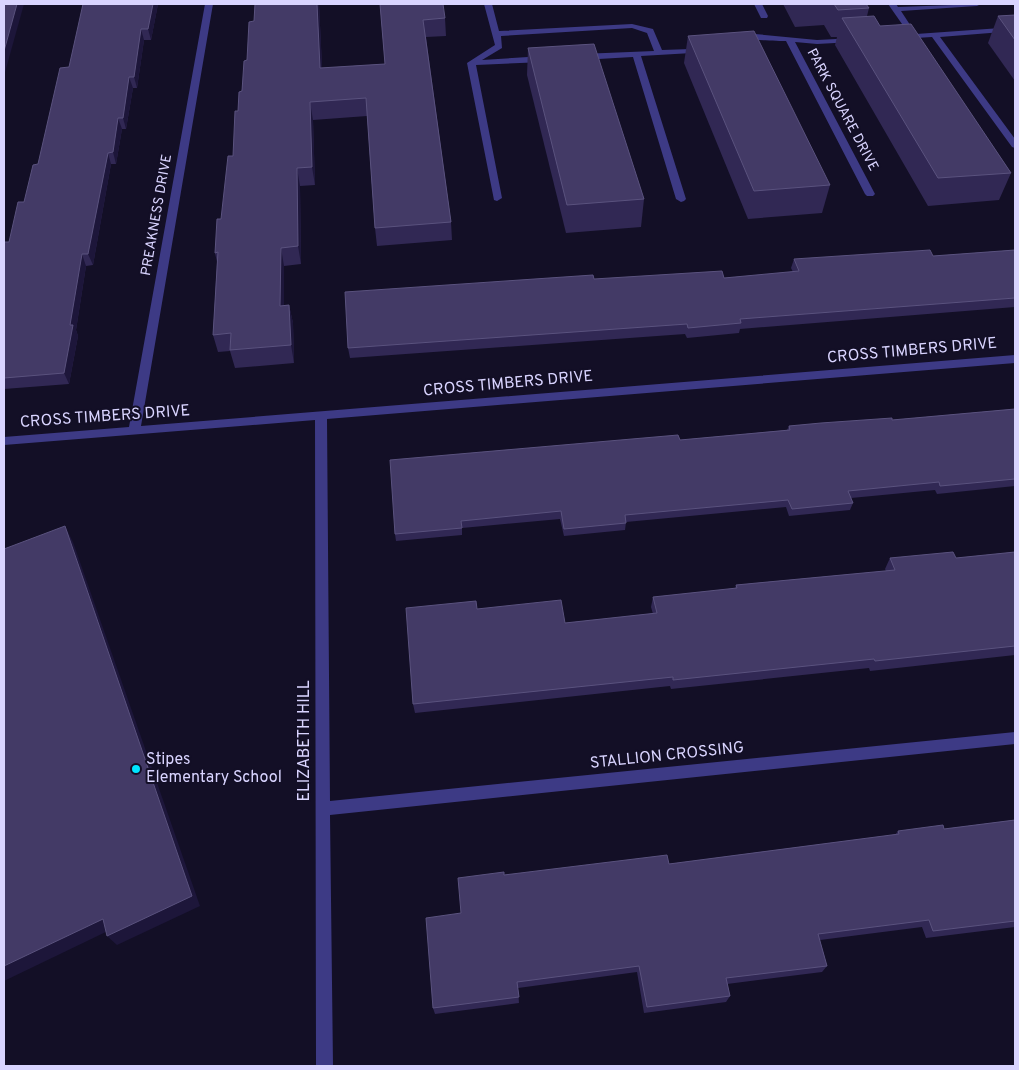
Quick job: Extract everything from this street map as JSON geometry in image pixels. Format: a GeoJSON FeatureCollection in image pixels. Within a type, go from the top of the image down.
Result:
{"type":"FeatureCollection","features":[{"type":"Feature","properties":{"kind":"street","name":"PREAKNESS DRIVE"},"geometry":{"type":"LineString","coordinates":[[134,431],[209,4]]}},
{"type":"Feature","properties":{"kind":"street"},"geometry":{"type":"LineString","coordinates":[[471,63],[499,46],[488,4]]}},
{"type":"Feature","properties":{"kind":"street"},"geometry":{"type":"LineString","coordinates":[[758,4],[764,16]]}},
{"type":"Feature","properties":{"kind":"street"},"geometry":{"type":"LineString","coordinates":[[894,6],[978,4]]}},
{"type":"Feature","properties":{"kind":"street"},"geometry":{"type":"LineString","coordinates":[[894,6],[914,36]]}},
{"type":"Feature","properties":{"kind":"street"},"geometry":{"type":"LineString","coordinates":[[496,34],[632,26],[650,31],[658,52]]}},
{"type":"Feature","properties":{"kind":"street"},"geometry":{"type":"LineString","coordinates":[[895,37],[1015,29]]}},
{"type":"Feature","properties":{"kind":"street"},"geometry":{"type":"LineString","coordinates":[[934,35],[1015,145]]}},
{"type":"Feature","properties":{"kind":"street","name":"PARK SQUARE DRIVE"},"geometry":{"type":"LineString","coordinates":[[735,37],[755,36],[817,42],[866,39]]}},
{"type":"Feature","properties":{"kind":"street","name":"PARK SQUARE DRIVE"},"geometry":{"type":"LineString","coordinates":[[789,39],[870,194]]}},
{"type":"Feature","properties":{"kind":"street"},"geometry":{"type":"LineString","coordinates":[[568,58],[692,51],[709,44]]}},
{"type":"Feature","properties":{"kind":"street"},"geometry":{"type":"LineString","coordinates":[[636,54],[681,199]]}},
{"type":"Feature","properties":{"kind":"street"},"geometry":{"type":"LineString","coordinates":[[471,63],[549,59]]}},
{"type":"Feature","properties":{"kind":"street"},"geometry":{"type":"LineString","coordinates":[[471,63],[497,198]]}},
{"type":"Feature","properties":{"kind":"street","name":"CROSS TIMBERS DRIVE"},"geometry":{"type":"LineString","coordinates":[[4,441],[1015,359]]}},
{"type":"Feature","properties":{"kind":"street","name":"ELIZABETH HILL"},"geometry":{"type":"LineString","coordinates":[[321,416],[324,1066]]}},
{"type":"Feature","properties":{"kind":"street","name":"STALLION CROSSING"},"geometry":{"type":"LineString","coordinates":[[323,809],[1015,738]]}},
{"type":"Feature","properties":{"kind":"building"},"geometry":{"type":"Polygon","coordinates":[[[4,4],[17,4],[4,51],[4,4]]]}},
{"type":"Feature","properties":{"kind":"building"},"geometry":{"type":"Polygon","coordinates":[[[83,4],[153,4],[148,29],[141,29],[134,77],[129,77],[123,118],[118,118],[113,152],[108,153],[88,254],[82,254],[70,325],[73,325],[64,373],[4,378],[4,242],[9,242],[18,202],[24,202],[33,165],[38,164],[60,68],[69,67],[83,4]]]}},
{"type":"Feature","properties":{"kind":"building"},"geometry":{"type":"Polygon","coordinates":[[[255,4],[317,4],[320,68],[385,64],[380,4],[443,4],[445,18],[423,20],[451,222],[375,228],[366,98],[310,102],[312,167],[297,168],[298,246],[281,248],[280,306],[289,305],[291,345],[230,350],[231,333],[213,335],[218,252],[215,253],[217,219],[221,219],[228,156],[233,156],[235,111],[238,111],[239,92],[242,91],[244,61],[247,60],[249,22],[254,21],[255,4]]]}},
{"type":"Feature","properties":{"kind":"building"},"geometry":{"type":"Polygon","coordinates":[[[834,4],[866,4],[869,8],[838,10],[834,4]]]}},
{"type":"Feature","properties":{"kind":"building"},"geometry":{"type":"Polygon","coordinates":[[[1015,15],[1015,40],[998,16],[1015,15]]]}},
{"type":"Feature","properties":{"kind":"building"},"geometry":{"type":"Polygon","coordinates":[[[874,16],[880,26],[911,24],[1011,173],[938,178],[842,18],[874,16]]]}},
{"type":"Feature","properties":{"kind":"building"},"geometry":{"type":"Polygon","coordinates":[[[754,31],[830,185],[754,191],[688,36],[754,31]]]}},
{"type":"Feature","properties":{"kind":"building"},"geometry":{"type":"Polygon","coordinates":[[[594,44],[644,199],[567,205],[528,48],[594,44]]]}},
{"type":"Feature","properties":{"kind":"building"},"geometry":{"type":"Polygon","coordinates":[[[930,250],[933,256],[1015,250],[1015,298],[740,319],[741,323],[688,328],[687,324],[348,348],[345,292],[593,275],[594,279],[722,271],[724,278],[799,271],[794,259],[930,250]]]}},
{"type":"Feature","properties":{"kind":"building"},"geometry":{"type":"Polygon","coordinates":[[[1015,409],[1015,479],[940,486],[939,482],[848,491],[853,503],[792,509],[788,500],[625,515],[626,523],[564,529],[561,511],[461,521],[462,528],[395,534],[390,460],[678,435],[680,440],[790,430],[789,426],[821,423],[892,418],[892,420],[1015,409]]]}},
{"type":"Feature","properties":{"kind":"building"},"geometry":{"type":"Polygon","coordinates":[[[65,526],[192,896],[107,936],[103,919],[4,966],[4,549],[65,526]]]}},
{"type":"Feature","properties":{"kind":"building"},"geometry":{"type":"Polygon","coordinates":[[[953,552],[956,558],[1015,552],[1015,646],[673,680],[673,677],[413,704],[406,608],[476,601],[477,609],[561,600],[565,623],[657,613],[653,597],[737,588],[736,585],[895,570],[890,558],[953,552]]]}},
{"type":"Feature","properties":{"kind":"building"},"geometry":{"type":"Polygon","coordinates":[[[1015,820],[1015,921],[933,931],[929,920],[818,934],[827,966],[726,978],[730,996],[647,1007],[639,966],[517,982],[519,997],[433,1008],[426,918],[461,913],[458,878],[504,872],[504,875],[667,855],[669,864],[899,834],[898,831],[943,825],[944,829],[1015,820]]]}},
{"type":"Feature","properties":{"kind":"place","name":"Stipes Elementary School"},"geometry":{"type":"Point","coordinates":[136,769]}}]}
